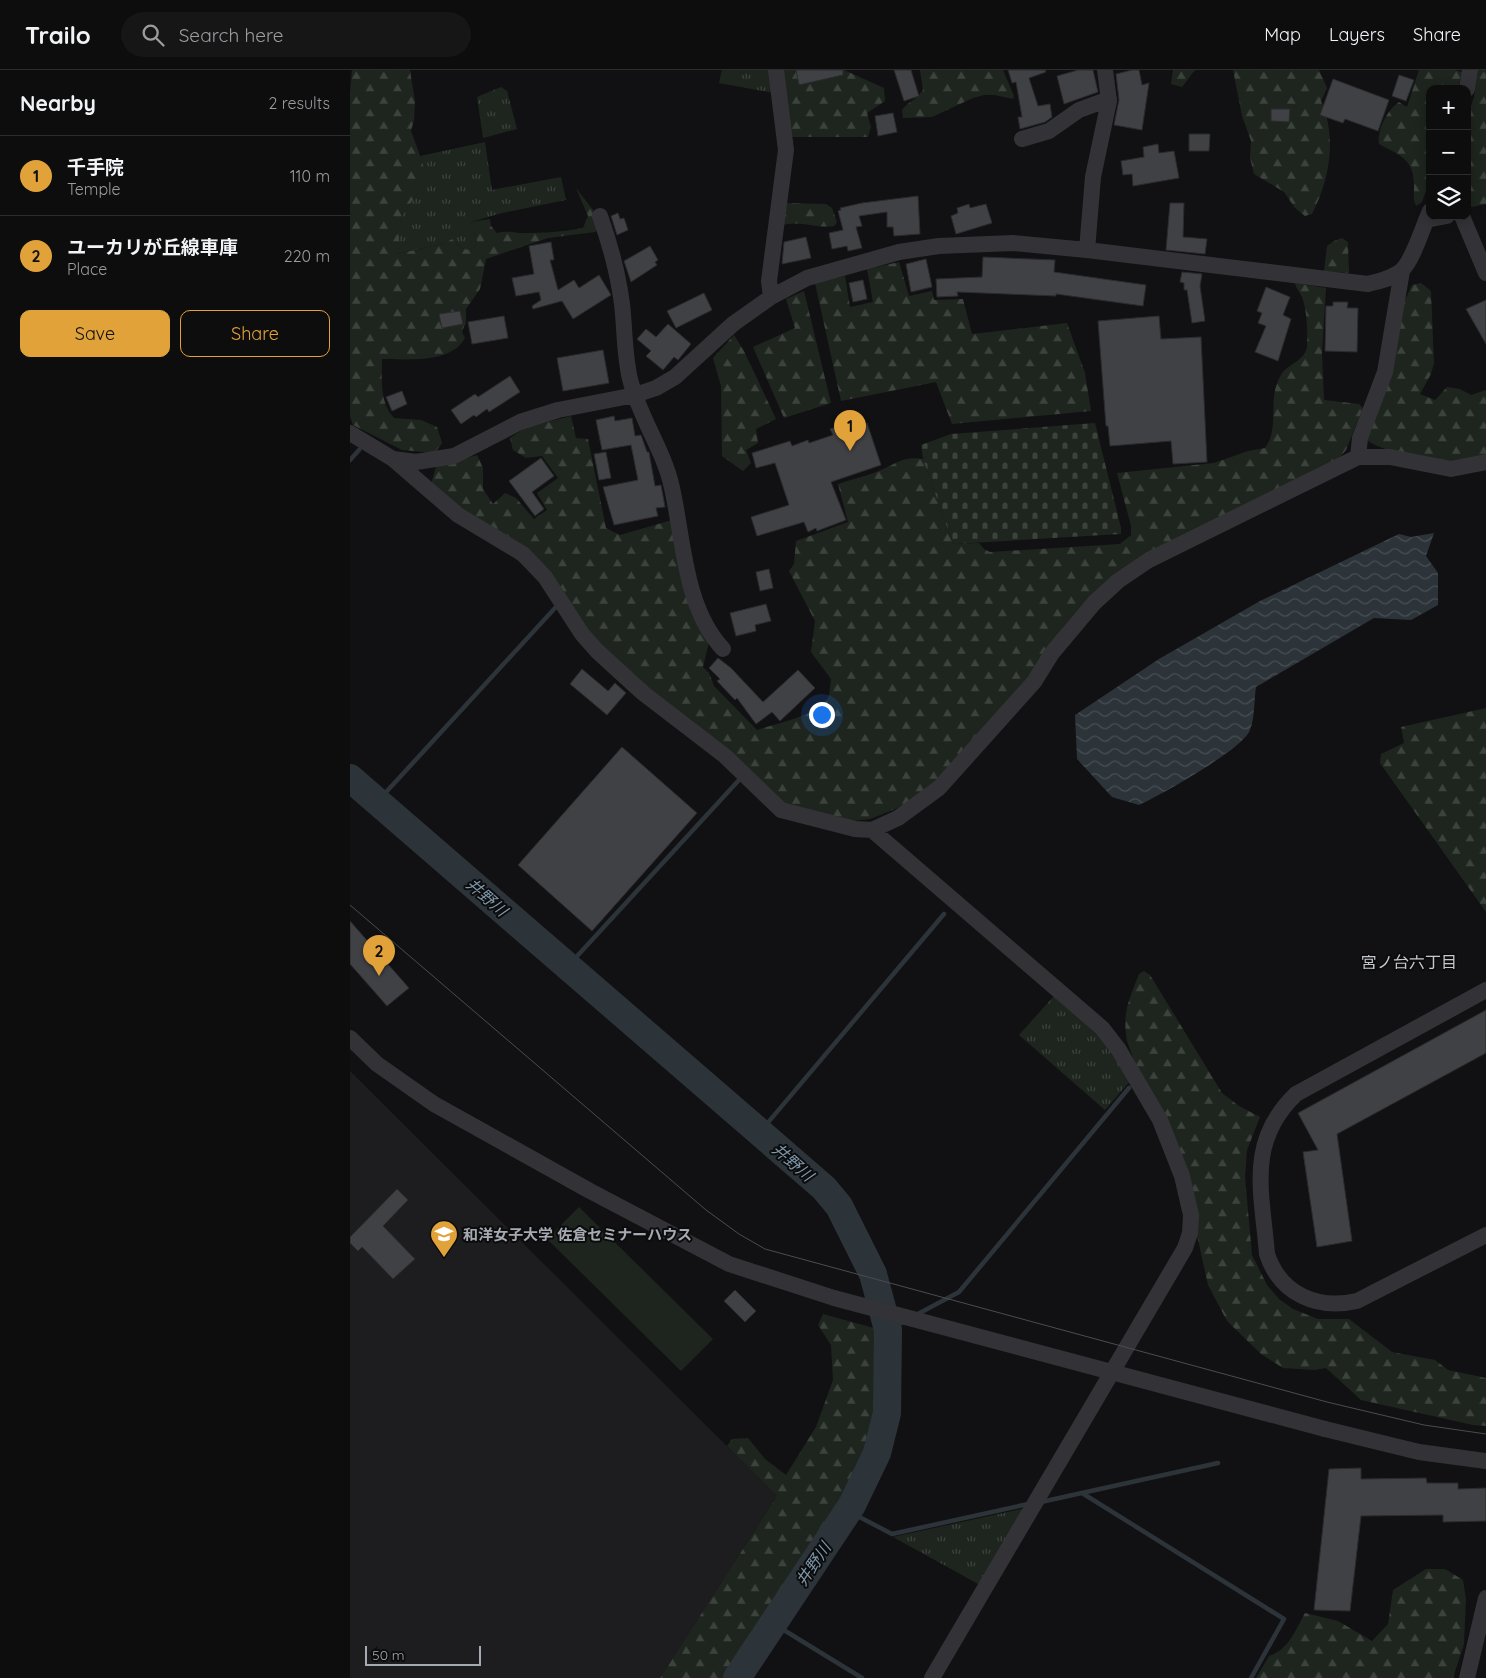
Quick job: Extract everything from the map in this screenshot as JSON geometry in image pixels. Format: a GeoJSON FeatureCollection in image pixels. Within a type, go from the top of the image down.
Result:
{"type":"FeatureCollection","features":[{"type":"Feature","properties":{"kind":"street"},"geometry":{"type":"LineString","coordinates":[[771,297],[769,281],[786,150],[776,70]]}},
{"type":"Feature","properties":{"kind":"street"},"geometry":{"type":"LineString","coordinates":[[1087,250],[1093,177],[1108,98],[1105,70]]}},
{"type":"Feature","properties":{"kind":"street"},"geometry":{"type":"LineString","coordinates":[[1468,85],[1470,70]]}},
{"type":"Feature","properties":{"kind":"street"},"geometry":{"type":"LineString","coordinates":[[1022,139],[1049,131],[1079,110],[1108,98]]}},
{"type":"Feature","properties":{"kind":"street"},"geometry":{"type":"LineString","coordinates":[[600,216],[614,259],[622,304],[630,378],[635,395],[672,486],[681,542],[697,605],[704,625],[722,649]]}},
{"type":"Feature","properties":{"kind":"street"},"geometry":{"type":"LineString","coordinates":[[1358,457],[1360,438],[1385,372],[1402,271],[1426,220]]}},
{"type":"Feature","properties":{"kind":"street"},"geometry":{"type":"LineString","coordinates":[[1464,220],[1486,273]]}},
{"type":"Feature","properties":{"kind":"street"},"geometry":{"type":"LineString","coordinates":[[393,459],[416,462],[454,456],[520,422],[558,410],[635,395],[656,388],[675,377],[733,324],[771,297],[808,278],[833,269],[899,252],[939,246],[1013,243],[1087,250],[1368,284],[1386,280],[1402,271]]}},
{"type":"Feature","properties":{"kind":"street"},"geometry":{"type":"LineString","coordinates":[[350,433],[393,459],[458,514],[523,554],[545,577],[582,634],[597,651],[643,693],[724,756],[781,810],[854,829],[872,830],[898,818],[939,788],[1034,682],[1070,630],[1118,581],[1149,560],[1358,457],[1390,457],[1451,469],[1486,462]]}},
{"type":"Feature","properties":{"kind":"street"},"geometry":{"type":"LineString","coordinates":[[872,830],[1102,1028],[1119,1050],[1144,1089],[1160,1120],[1182,1176],[1191,1215],[1190,1233],[1185,1248],[932,1678]]}},
{"type":"Feature","properties":{"kind":"street"},"geometry":{"type":"LineString","coordinates":[[1486,990],[1296,1094],[1268,1130],[1260,1162],[1267,1254],[1270,1264],[1284,1284],[1298,1295],[1317,1303],[1337,1305],[1357,1301],[1486,1235]]}},
{"type":"Feature","properties":{"kind":"street"},"geometry":{"type":"LineString","coordinates":[[350,1038],[377,1064],[434,1104],[590,1191],[729,1264],[834,1298],[1325,1429],[1419,1452],[1486,1461]]}},
{"type":"Feature","properties":{"kind":"street"},"geometry":{"type":"LineString","coordinates":[[1467,1678],[1486,1598]]}},
{"type":"Feature","properties":{"kind":"shaded area","name":"和洋女子大学 佐倉セミナーハウス"},"geometry":{"type":"Polygon","coordinates":[[[350,1071],[777,1496],[660,1678],[350,1678],[350,1071]]]}},
{"type":"Feature","properties":{"kind":"green space"},"geometry":{"type":"Polygon","coordinates":[[[352,70],[410,70],[415,102],[411,131],[423,164],[424,175],[417,194],[401,217],[397,254],[442,244],[452,239],[462,248],[471,249],[475,247],[477,241],[471,222],[490,219],[491,226],[497,233],[546,232],[583,228],[588,216],[576,188],[593,210],[599,228],[595,232],[548,238],[486,259],[480,289],[466,309],[466,321],[462,332],[465,338],[458,346],[450,352],[428,358],[382,359],[382,390],[389,411],[394,418],[421,420],[437,427],[442,443],[435,453],[402,450],[353,425],[350,416],[350,93],[352,70]]]}},
{"type":"Feature","properties":{"kind":"green space"},"geometry":{"type":"Polygon","coordinates":[[[722,70],[771,70],[774,93],[719,83],[722,70]]]}},
{"type":"Feature","properties":{"kind":"green space"},"geometry":{"type":"Polygon","coordinates":[[[781,70],[844,70],[884,88],[885,101],[867,113],[871,127],[868,137],[790,137],[781,70]]]}},
{"type":"Feature","properties":{"kind":"green space"},"geometry":{"type":"Polygon","coordinates":[[[920,70],[1003,70],[1014,96],[1013,99],[995,95],[984,95],[973,98],[932,117],[903,118],[902,110],[923,90],[920,70]]]}},
{"type":"Feature","properties":{"kind":"green space"},"geometry":{"type":"Polygon","coordinates":[[[1173,70],[1195,70],[1182,87],[1171,84],[1173,70]]]}},
{"type":"Feature","properties":{"kind":"green space"},"geometry":{"type":"Polygon","coordinates":[[[1233,70],[1319,70],[1327,88],[1321,101],[1329,129],[1330,143],[1327,172],[1312,214],[1305,216],[1295,208],[1284,192],[1254,174],[1250,158],[1251,141],[1242,116],[1233,70]]]}},
{"type":"Feature","properties":{"kind":"green space"},"geometry":{"type":"Polygon","coordinates":[[[1419,70],[1455,70],[1462,72],[1459,85],[1426,85],[1426,190],[1422,202],[1416,206],[1412,170],[1409,164],[1400,155],[1379,144],[1381,127],[1391,110],[1399,102],[1407,107],[1419,70]]]}},
{"type":"Feature","properties":{"kind":"green space"},"geometry":{"type":"Polygon","coordinates":[[[1478,70],[1486,70],[1486,204],[1471,207],[1471,106],[1478,70]]]}},
{"type":"Feature","properties":{"kind":"green space"},"geometry":{"type":"Polygon","coordinates":[[[501,87],[507,91],[517,129],[483,138],[477,97],[501,87]]]}},
{"type":"Feature","properties":{"kind":"green space"},"geometry":{"type":"Polygon","coordinates":[[[485,142],[492,190],[561,177],[566,200],[502,213],[471,222],[477,241],[475,247],[471,249],[462,248],[452,239],[442,244],[396,254],[401,217],[417,194],[423,164],[420,156],[485,142]]]}},
{"type":"Feature","properties":{"kind":"green space"},"geometry":{"type":"Polygon","coordinates":[[[784,203],[826,204],[832,208],[837,222],[834,226],[827,227],[794,223],[780,226],[784,203]]]}},
{"type":"Feature","properties":{"kind":"green space"},"geometry":{"type":"Polygon","coordinates":[[[1342,238],[1348,242],[1349,273],[1324,271],[1327,246],[1342,238]]]}},
{"type":"Feature","properties":{"kind":"green space"},"geometry":{"type":"Polygon","coordinates":[[[899,262],[909,296],[932,291],[934,300],[963,299],[972,334],[1067,323],[1085,373],[1091,411],[952,424],[936,382],[841,401],[815,283],[845,276],[850,307],[873,302],[867,269],[899,262]]]}},
{"type":"Feature","properties":{"kind":"green space"},"geometry":{"type":"Polygon","coordinates":[[[1295,283],[1326,288],[1322,353],[1324,400],[1359,404],[1363,408],[1346,450],[1336,462],[1115,575],[1087,599],[1064,626],[1029,680],[933,783],[911,801],[870,819],[852,821],[783,805],[599,646],[576,612],[431,484],[436,467],[477,455],[483,468],[483,489],[493,504],[505,493],[516,498],[534,519],[547,510],[537,493],[558,478],[542,456],[526,458],[513,450],[510,438],[525,428],[571,416],[576,438],[588,439],[606,528],[620,535],[672,520],[709,642],[703,667],[709,673],[714,686],[757,730],[807,714],[823,704],[829,696],[831,679],[811,652],[815,621],[789,571],[794,564],[796,541],[848,522],[838,484],[872,474],[902,460],[911,458],[923,459],[953,544],[979,543],[990,552],[1120,544],[1131,535],[1131,526],[1117,473],[1214,463],[1248,451],[1265,448],[1270,440],[1272,431],[1274,394],[1277,384],[1284,371],[1303,356],[1307,347],[1305,309],[1302,297],[1295,283]]]}},
{"type":"Feature","properties":{"kind":"green space"},"geometry":{"type":"Polygon","coordinates":[[[1421,283],[1431,291],[1434,363],[1431,374],[1420,394],[1435,400],[1447,387],[1460,389],[1471,395],[1486,390],[1486,456],[1460,462],[1420,458],[1394,452],[1367,440],[1403,305],[1412,285],[1421,283]]]}},
{"type":"Feature","properties":{"kind":"green space"},"geometry":{"type":"Polygon","coordinates":[[[804,291],[831,403],[784,418],[753,347],[795,328],[786,299],[804,291]]]}},
{"type":"Feature","properties":{"kind":"green space"},"geometry":{"type":"Polygon","coordinates":[[[734,335],[744,351],[776,419],[756,429],[758,443],[746,450],[751,463],[743,471],[722,456],[721,386],[713,358],[734,335]]]}},
{"type":"Feature","properties":{"kind":"green space"},"geometry":{"type":"Polygon","coordinates":[[[1095,423],[1121,534],[953,544],[923,459],[921,445],[951,434],[1095,423]]]}},
{"type":"Feature","properties":{"kind":"green space"},"geometry":{"type":"Polygon","coordinates":[[[1486,708],[1486,912],[1380,763],[1381,754],[1404,743],[1401,727],[1486,708]]]}},
{"type":"Feature","properties":{"kind":"green space"},"geometry":{"type":"Polygon","coordinates":[[[1144,971],[1150,975],[1222,1093],[1239,1106],[1260,1117],[1247,1150],[1245,1177],[1252,1255],[1267,1285],[1279,1299],[1293,1309],[1318,1319],[1349,1319],[1392,1352],[1435,1360],[1448,1370],[1486,1378],[1486,1426],[1473,1425],[1361,1400],[1326,1368],[1315,1370],[1283,1368],[1261,1354],[1227,1321],[1208,1285],[1197,1235],[1127,1041],[1125,1022],[1127,1006],[1139,974],[1144,971]]]}},
{"type":"Feature","properties":{"kind":"green space"},"geometry":{"type":"Polygon","coordinates":[[[1054,996],[1098,1033],[1131,1080],[1105,1110],[1019,1035],[1054,996]]]}},
{"type":"Feature","properties":{"kind":"green space"},"geometry":{"type":"Polygon","coordinates":[[[579,1207],[713,1339],[681,1371],[547,1239],[579,1207]]]}},
{"type":"Feature","properties":{"kind":"green space"},"geometry":{"type":"Polygon","coordinates":[[[823,1314],[881,1330],[881,1412],[871,1452],[845,1506],[731,1678],[660,1678],[777,1496],[727,1446],[732,1439],[748,1438],[765,1459],[786,1475],[816,1427],[833,1380],[831,1345],[818,1325],[823,1314]]]}},
{"type":"Feature","properties":{"kind":"green space"},"geometry":{"type":"Polygon","coordinates":[[[1026,1508],[980,1585],[893,1537],[1026,1508]]]}},
{"type":"Feature","properties":{"kind":"green space"},"geometry":{"type":"Polygon","coordinates":[[[1426,1569],[1445,1569],[1463,1580],[1466,1599],[1464,1644],[1453,1678],[1256,1678],[1269,1656],[1282,1649],[1291,1639],[1305,1613],[1338,1621],[1372,1641],[1388,1624],[1393,1590],[1426,1569]]]}},
{"type":"Feature","properties":{"kind":"water"},"geometry":{"type":"Polygon","coordinates":[[[1434,533],[1426,556],[1438,573],[1438,605],[1411,620],[1374,618],[1256,687],[1254,714],[1250,730],[1233,748],[1200,771],[1139,805],[1112,797],[1077,759],[1075,715],[1159,659],[1260,601],[1399,534],[1411,537],[1434,533]]]}},
{"type":"Feature","properties":{"kind":"building"},"geometry":{"type":"Polygon","coordinates":[[[796,70],[843,70],[843,75],[799,85],[796,70]]]}},
{"type":"Feature","properties":{"kind":"building"},"geometry":{"type":"Polygon","coordinates":[[[894,70],[911,70],[919,96],[904,101],[894,70]]]}},
{"type":"Feature","properties":{"kind":"building"},"geometry":{"type":"Polygon","coordinates":[[[1008,70],[1045,70],[1046,72],[1029,78],[1038,106],[1050,104],[1052,117],[1045,122],[1020,129],[1018,117],[1022,117],[1016,82],[1012,83],[1008,70]]]}},
{"type":"Feature","properties":{"kind":"building"},"geometry":{"type":"Polygon","coordinates":[[[1078,70],[1093,70],[1098,92],[1064,104],[1057,76],[1078,70]]]}},
{"type":"Feature","properties":{"kind":"building"},"geometry":{"type":"Polygon","coordinates":[[[1139,70],[1142,85],[1149,83],[1142,130],[1114,125],[1119,100],[1116,74],[1139,70]]]}},
{"type":"Feature","properties":{"kind":"building"},"geometry":{"type":"Polygon","coordinates":[[[1399,75],[1414,80],[1406,101],[1392,96],[1399,75]]]}},
{"type":"Feature","properties":{"kind":"building"},"geometry":{"type":"Polygon","coordinates":[[[1333,79],[1389,100],[1378,131],[1345,119],[1343,123],[1320,115],[1333,79]]]}},
{"type":"Feature","properties":{"kind":"building"},"geometry":{"type":"Polygon","coordinates":[[[1271,109],[1290,109],[1289,122],[1271,121],[1271,109]]]}},
{"type":"Feature","properties":{"kind":"building"},"geometry":{"type":"Polygon","coordinates":[[[893,113],[897,132],[878,136],[875,116],[893,113]]]}},
{"type":"Feature","properties":{"kind":"building"},"geometry":{"type":"Polygon","coordinates":[[[1189,134],[1210,134],[1209,151],[1189,151],[1189,134]]]}},
{"type":"Feature","properties":{"kind":"building"},"geometry":{"type":"Polygon","coordinates":[[[1158,144],[1159,153],[1174,151],[1179,178],[1133,186],[1132,174],[1123,175],[1121,161],[1144,157],[1143,147],[1158,144]]]}},
{"type":"Feature","properties":{"kind":"building"},"geometry":{"type":"Polygon","coordinates":[[[918,196],[920,234],[894,236],[893,227],[887,227],[887,212],[859,216],[862,226],[856,227],[862,248],[848,251],[847,246],[832,249],[829,233],[843,230],[838,211],[841,210],[840,208],[862,203],[918,196]]]}},
{"type":"Feature","properties":{"kind":"building"},"geometry":{"type":"Polygon","coordinates":[[[1170,203],[1184,203],[1183,237],[1207,239],[1205,254],[1166,250],[1170,203]]]}},
{"type":"Feature","properties":{"kind":"building"},"geometry":{"type":"Polygon","coordinates":[[[969,204],[970,208],[986,204],[992,223],[956,234],[951,216],[958,213],[957,208],[969,204]]]}},
{"type":"Feature","properties":{"kind":"building"},"geometry":{"type":"Polygon","coordinates":[[[618,213],[620,219],[624,218],[628,230],[617,235],[611,216],[618,213]]]}},
{"type":"Feature","properties":{"kind":"building"},"geometry":{"type":"Polygon","coordinates":[[[806,237],[811,258],[782,264],[784,242],[806,237]]]}},
{"type":"Feature","properties":{"kind":"building"},"geometry":{"type":"Polygon","coordinates":[[[551,242],[554,260],[550,260],[558,290],[574,280],[579,288],[599,275],[611,295],[573,319],[562,301],[533,309],[532,306],[541,300],[539,292],[516,296],[512,278],[534,274],[529,246],[551,242]]]}},
{"type":"Feature","properties":{"kind":"building"},"geometry":{"type":"Polygon","coordinates":[[[650,246],[658,260],[655,262],[657,265],[631,282],[624,261],[650,246]]]}},
{"type":"Feature","properties":{"kind":"building"},"geometry":{"type":"Polygon","coordinates":[[[983,257],[1055,260],[1054,272],[1146,285],[1143,306],[1056,294],[1056,296],[957,292],[958,296],[937,297],[936,279],[982,277],[983,257]]]}},
{"type":"Feature","properties":{"kind":"building"},"geometry":{"type":"Polygon","coordinates":[[[926,259],[932,287],[911,292],[906,264],[926,259]]]}},
{"type":"Feature","properties":{"kind":"building"},"geometry":{"type":"Polygon","coordinates":[[[1182,272],[1202,274],[1200,286],[1205,321],[1192,323],[1187,290],[1184,290],[1184,283],[1180,282],[1182,272]]]}},
{"type":"Feature","properties":{"kind":"building"},"geometry":{"type":"Polygon","coordinates":[[[863,280],[867,299],[853,302],[849,283],[863,280]]]}},
{"type":"Feature","properties":{"kind":"building"},"geometry":{"type":"Polygon","coordinates":[[[1266,287],[1290,297],[1283,315],[1291,319],[1278,361],[1255,352],[1266,326],[1258,323],[1262,313],[1257,311],[1266,287]]]}},
{"type":"Feature","properties":{"kind":"building"},"geometry":{"type":"Polygon","coordinates":[[[704,293],[712,310],[676,328],[667,311],[704,293]]]}},
{"type":"Feature","properties":{"kind":"building"},"geometry":{"type":"Polygon","coordinates":[[[1486,300],[1486,344],[1466,309],[1486,300]]]}},
{"type":"Feature","properties":{"kind":"building"},"geometry":{"type":"Polygon","coordinates":[[[1333,302],[1348,302],[1347,308],[1358,308],[1357,352],[1325,351],[1326,306],[1333,306],[1333,302]]]}},
{"type":"Feature","properties":{"kind":"building"},"geometry":{"type":"Polygon","coordinates":[[[460,311],[463,324],[442,328],[439,314],[460,311]]]}},
{"type":"Feature","properties":{"kind":"building"},"geometry":{"type":"Polygon","coordinates":[[[504,316],[508,338],[472,344],[468,322],[504,316]]]}},
{"type":"Feature","properties":{"kind":"building"},"geometry":{"type":"Polygon","coordinates":[[[1159,316],[1161,339],[1201,337],[1207,462],[1173,464],[1171,441],[1110,446],[1108,426],[1106,426],[1098,321],[1159,316]]]}},
{"type":"Feature","properties":{"kind":"building"},"geometry":{"type":"Polygon","coordinates":[[[668,324],[691,344],[678,360],[674,357],[663,370],[646,356],[651,351],[637,339],[646,329],[656,337],[668,324]]]}},
{"type":"Feature","properties":{"kind":"building"},"geometry":{"type":"Polygon","coordinates":[[[603,350],[609,383],[563,391],[557,358],[603,350]]]}},
{"type":"Feature","properties":{"kind":"building"},"geometry":{"type":"Polygon","coordinates":[[[510,376],[520,392],[489,412],[487,409],[461,424],[451,410],[475,394],[478,397],[510,376]]]}},
{"type":"Feature","properties":{"kind":"building"},"geometry":{"type":"Polygon","coordinates":[[[402,391],[407,404],[392,411],[386,397],[402,391]]]}},
{"type":"Feature","properties":{"kind":"building"},"geometry":{"type":"Polygon","coordinates":[[[614,416],[615,421],[632,418],[635,436],[641,435],[647,452],[649,452],[655,486],[661,485],[665,507],[656,508],[658,516],[614,525],[603,487],[638,480],[631,445],[602,450],[596,420],[614,416]]]}},
{"type":"Feature","properties":{"kind":"building"},"geometry":{"type":"Polygon","coordinates":[[[850,422],[852,428],[867,423],[881,465],[831,482],[846,520],[817,531],[816,528],[808,532],[804,522],[757,536],[751,517],[789,505],[775,463],[756,468],[752,453],[790,441],[792,446],[808,440],[809,443],[833,435],[830,429],[850,422]]]}},
{"type":"Feature","properties":{"kind":"building"},"geometry":{"type":"Polygon","coordinates":[[[606,452],[611,478],[599,480],[594,454],[606,452]]]}},
{"type":"Feature","properties":{"kind":"building"},"geometry":{"type":"Polygon","coordinates":[[[541,458],[554,476],[532,492],[544,509],[535,516],[509,481],[541,458]]]}},
{"type":"Feature","properties":{"kind":"building"},"geometry":{"type":"Polygon","coordinates":[[[769,569],[773,588],[760,591],[756,572],[769,569]]]}},
{"type":"Feature","properties":{"kind":"building"},"geometry":{"type":"Polygon","coordinates":[[[766,604],[771,621],[755,625],[756,631],[736,636],[730,613],[766,604]]]}},
{"type":"Feature","properties":{"kind":"building"},"geometry":{"type":"Polygon","coordinates":[[[718,658],[731,668],[763,702],[798,670],[815,688],[780,721],[772,712],[756,724],[737,698],[735,700],[717,681],[720,679],[709,668],[718,658]]]}},
{"type":"Feature","properties":{"kind":"building"},"geometry":{"type":"Polygon","coordinates":[[[582,669],[608,691],[615,683],[626,693],[607,715],[570,684],[582,669]]]}},
{"type":"Feature","properties":{"kind":"building"},"geometry":{"type":"Polygon","coordinates":[[[622,747],[697,813],[592,931],[518,865],[622,747]]]}},
{"type":"Feature","properties":{"kind":"building"},"geometry":{"type":"Polygon","coordinates":[[[350,921],[409,988],[387,1006],[350,964],[350,921]]]}},
{"type":"Feature","properties":{"kind":"building"},"geometry":{"type":"Polygon","coordinates":[[[1486,1010],[1486,1053],[1337,1134],[1352,1241],[1317,1247],[1303,1152],[1318,1150],[1298,1113],[1486,1010]]]}},
{"type":"Feature","properties":{"kind":"building"},"geometry":{"type":"Polygon","coordinates":[[[397,1189],[408,1200],[383,1226],[415,1259],[393,1279],[362,1247],[358,1251],[350,1243],[350,1237],[397,1189]]]}},
{"type":"Feature","properties":{"kind":"building"},"geometry":{"type":"Polygon","coordinates":[[[735,1290],[756,1311],[745,1322],[724,1301],[735,1290]]]}},
{"type":"Feature","properties":{"kind":"building"},"geometry":{"type":"Polygon","coordinates":[[[1361,1468],[1361,1479],[1426,1478],[1427,1483],[1458,1483],[1458,1489],[1486,1488],[1486,1521],[1443,1522],[1443,1515],[1361,1516],[1350,1611],[1314,1610],[1329,1469],[1361,1468]]]}},
{"type":"Feature","properties":{"kind":"waterway"},"geometry":{"type":"LineString","coordinates":[[350,460],[359,450]]}},
{"type":"Feature","properties":{"kind":"waterway"},"geometry":{"type":"LineString","coordinates":[[377,802],[555,608]]}},
{"type":"Feature","properties":{"kind":"waterway","name":"井野川"},"geometry":{"type":"LineString","coordinates":[[350,778],[824,1188],[839,1206],[873,1274],[888,1330],[887,1413],[877,1453],[852,1505],[737,1678]]}},
{"type":"Feature","properties":{"kind":"waterway"},"geometry":{"type":"LineString","coordinates":[[568,966],[739,780]]}},
{"type":"Feature","properties":{"kind":"waterway"},"geometry":{"type":"LineString","coordinates":[[760,1132],[944,914]]}},
{"type":"Feature","properties":{"kind":"waterway"},"geometry":{"type":"LineString","coordinates":[[916,1315],[959,1292],[1129,1088]]}},
{"type":"Feature","properties":{"kind":"waterway"},"geometry":{"type":"LineString","coordinates":[[888,1330],[903,1322]]}},
{"type":"Feature","properties":{"kind":"waterway"},"geometry":{"type":"LineString","coordinates":[[1041,1502],[1218,1463]]}},
{"type":"Feature","properties":{"kind":"waterway"},"geometry":{"type":"LineString","coordinates":[[1082,1493],[1284,1619],[1251,1678]]}},
{"type":"Feature","properties":{"kind":"waterway"},"geometry":{"type":"LineString","coordinates":[[848,1511],[892,1534],[1028,1504]]}},
{"type":"Feature","properties":{"kind":"waterway"},"geometry":{"type":"LineString","coordinates":[[774,1624],[862,1678]]}},
{"type":"Feature","properties":{"kind":"tram line"},"geometry":{"type":"LineString","coordinates":[[350,905],[706,1210],[739,1234],[765,1249],[1327,1402],[1424,1425],[1486,1434]]}},
{"type":"Feature","properties":{"kind":"place","name":"千手院"},"geometry":{"type":"Point","coordinates":[850,451]}},
{"type":"Feature","properties":{"kind":"place","name":"ユーカリが丘線車庫"},"geometry":{"type":"Point","coordinates":[379,976]}},
{"type":"Feature","properties":{"kind":"place","name":"和洋女子大学 佐倉セミナーハウス"},"geometry":{"type":"Point","coordinates":[444,1258]}},
{"type":"Feature","properties":{"kind":"district","name":"宮ノ台六丁目"},"geometry":{"type":"Point","coordinates":[1409,962]}}]}
